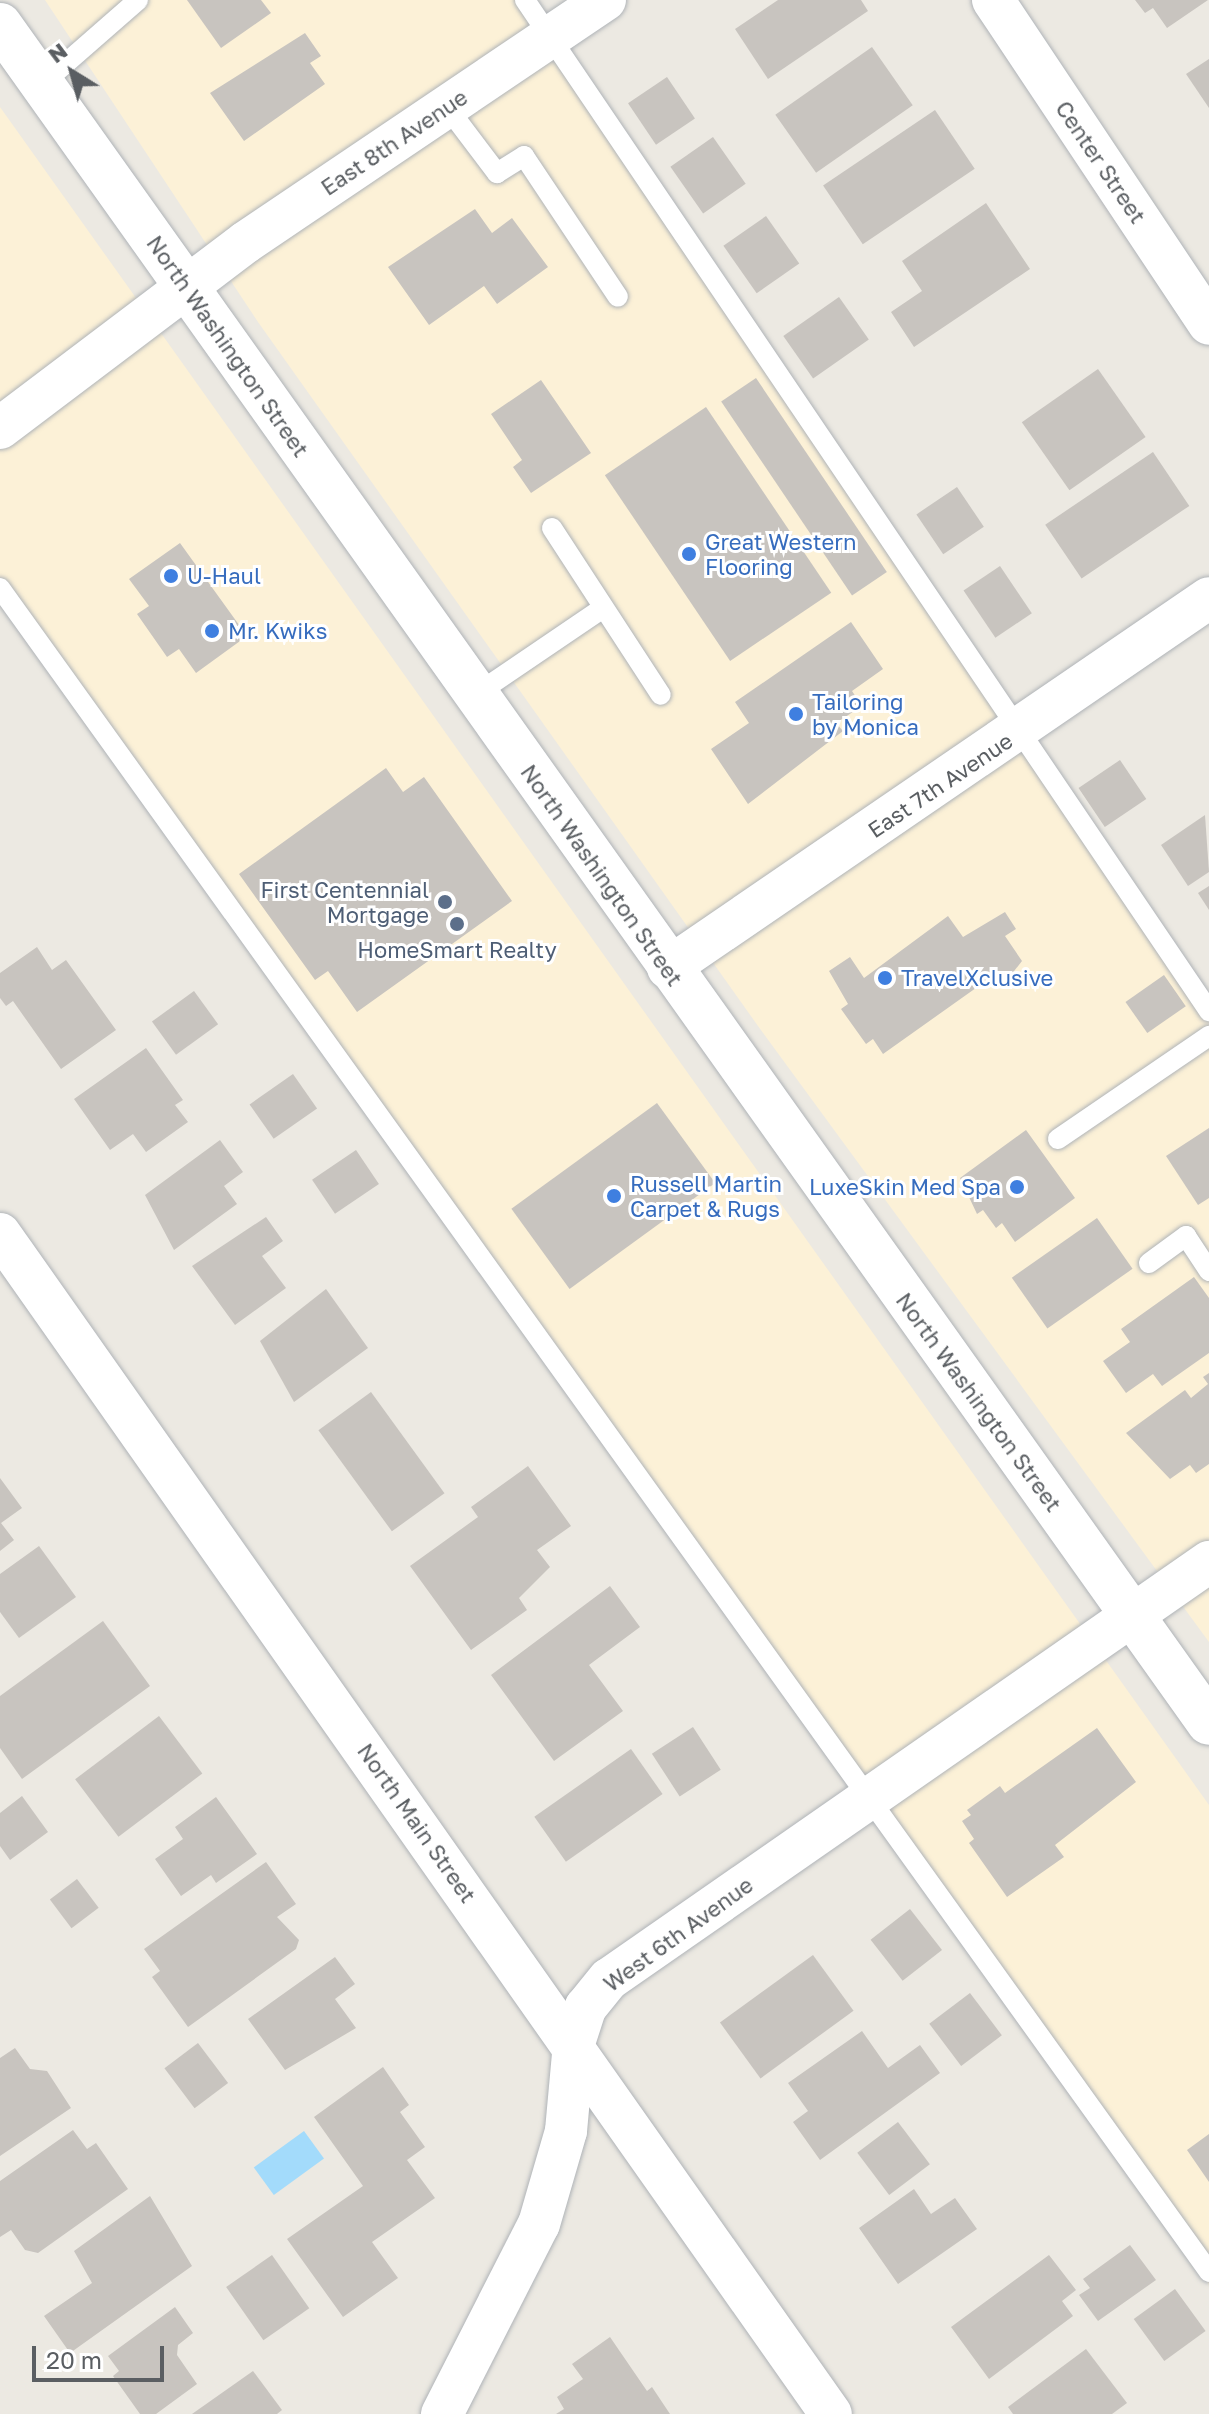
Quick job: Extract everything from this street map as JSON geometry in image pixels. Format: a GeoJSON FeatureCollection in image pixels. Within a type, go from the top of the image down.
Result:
{"type":"FeatureCollection","features":[{"type":"Feature","properties":{"kind":"main road","name":"North Washington Street"},"geometry":{"type":"LineString","coordinates":[[0,25],[668,968],[1209,1723]]}},
{"type":"Feature","properties":{"kind":"street","name":"East 8th Avenue"},"geometry":{"type":"LineString","coordinates":[[0,428],[187,289],[605,0]]}},
{"type":"Feature","properties":{"kind":"street","name":"Center Street"},"geometry":{"type":"LineString","coordinates":[[993,0],[1209,324]]}},
{"type":"Feature","properties":{"kind":"street","name":"East 7th Avenue"},"geometry":{"type":"LineString","coordinates":[[668,968],[1020,731],[1209,598]]}},
{"type":"Feature","properties":{"kind":"street","name":"North Main Street"},"geometry":{"type":"LineString","coordinates":[[0,1234],[574,2043],[831,2414]]}},
{"type":"Feature","properties":{"kind":"street","name":"West 6th Avenue"},"geometry":{"type":"LineString","coordinates":[[442,2414],[514,2282],[544,2210],[566,2131],[574,2043],[586,2007],[609,1979],[867,1801],[1130,1613],[1209,1562]]}},
{"type":"Feature","properties":{"kind":"lane"},"geometry":{"type":"LineString","coordinates":[[41,85],[138,0]]}},
{"type":"Feature","properties":{"kind":"lane"},"geometry":{"type":"LineString","coordinates":[[525,0],[1209,1011]]}},
{"type":"Feature","properties":{"kind":"lane"},"geometry":{"type":"LineString","coordinates":[[447,107],[497,173],[524,156],[618,297]]}},
{"type":"Feature","properties":{"kind":"lane"},"geometry":{"type":"LineString","coordinates":[[552,528],[661,695]]}},
{"type":"Feature","properties":{"kind":"lane"},"geometry":{"type":"LineString","coordinates":[[0,588],[867,1801],[1209,2272]]}},
{"type":"Feature","properties":{"kind":"lane"},"geometry":{"type":"LineString","coordinates":[[475,695],[603,608]]}},
{"type":"Feature","properties":{"kind":"lane"},"geometry":{"type":"LineString","coordinates":[[1058,1139],[1209,1036]]}},
{"type":"Feature","properties":{"kind":"lane"},"geometry":{"type":"LineString","coordinates":[[1149,1263],[1186,1236],[1209,1271]]}},
{"type":"Feature","properties":{"kind":"shaded area"},"geometry":{"type":"Polygon","coordinates":[[[45,0],[529,0],[1209,1004],[1209,1642],[758,1026],[258,322],[45,0]]]}},
{"type":"Feature","properties":{"kind":"shaded area"},"geometry":{"type":"Polygon","coordinates":[[[0,107],[1209,1805],[1209,2285],[0,594],[0,107]]]}},
{"type":"Feature","properties":{"kind":"water"},"geometry":{"type":"Polygon","coordinates":[[[304,2131],[324,2159],[274,2195],[254,2167],[304,2131]]]}},
{"type":"Feature","properties":{"kind":"building"},"geometry":{"type":"Polygon","coordinates":[[[187,0],[261,0],[271,13],[221,48],[187,0]]]}},
{"type":"Feature","properties":{"kind":"building"},"geometry":{"type":"Polygon","coordinates":[[[778,0],[861,0],[868,11],[768,79],[735,29],[778,0]]]}},
{"type":"Feature","properties":{"kind":"building"},"geometry":{"type":"Polygon","coordinates":[[[1135,0],[1208,0],[1167,28],[1153,8],[1145,13],[1135,0]]]}},
{"type":"Feature","properties":{"kind":"building"},"geometry":{"type":"Polygon","coordinates":[[[305,33],[321,56],[310,63],[325,84],[244,141],[210,93],[305,33]]]}},
{"type":"Feature","properties":{"kind":"building"},"geometry":{"type":"Polygon","coordinates":[[[872,47],[913,105],[816,173],[775,115],[872,47]]]}},
{"type":"Feature","properties":{"kind":"building"},"geometry":{"type":"Polygon","coordinates":[[[1209,59],[1209,108],[1186,74],[1209,59]]]}},
{"type":"Feature","properties":{"kind":"building"},"geometry":{"type":"Polygon","coordinates":[[[667,77],[695,118],[656,145],[628,103],[667,77]]]}},
{"type":"Feature","properties":{"kind":"building"},"geometry":{"type":"Polygon","coordinates":[[[935,110],[975,169],[863,244],[823,185],[935,110]]]}},
{"type":"Feature","properties":{"kind":"building"},"geometry":{"type":"Polygon","coordinates":[[[713,137],[746,184],[703,214],[670,167],[713,137]]]}},
{"type":"Feature","properties":{"kind":"building"},"geometry":{"type":"Polygon","coordinates":[[[986,203],[1030,269],[914,347],[891,312],[922,291],[902,261],[986,203]]]}},
{"type":"Feature","properties":{"kind":"building"},"geometry":{"type":"Polygon","coordinates":[[[475,209],[492,233],[512,218],[548,267],[497,304],[484,286],[429,325],[388,267],[475,209]]]}},
{"type":"Feature","properties":{"kind":"building"},"geometry":{"type":"Polygon","coordinates":[[[766,216],[799,264],[757,293],[723,246],[766,216]]]}},
{"type":"Feature","properties":{"kind":"building"},"geometry":{"type":"Polygon","coordinates":[[[839,297],[869,340],[813,379],[783,336],[839,297]]]}},
{"type":"Feature","properties":{"kind":"building"},"geometry":{"type":"Polygon","coordinates":[[[1098,369],[1146,437],[1069,490],[1022,422],[1098,369]]]}},
{"type":"Feature","properties":{"kind":"building"},"geometry":{"type":"Polygon","coordinates":[[[756,378],[887,572],[852,595],[721,401],[756,378]]]}},
{"type":"Feature","properties":{"kind":"building"},"geometry":{"type":"Polygon","coordinates":[[[541,380],[591,453],[531,493],[513,467],[522,460],[491,414],[541,380]]]}},
{"type":"Feature","properties":{"kind":"building"},"geometry":{"type":"Polygon","coordinates":[[[706,407],[831,593],[730,661],[605,475],[706,407]]]}},
{"type":"Feature","properties":{"kind":"building"},"geometry":{"type":"Polygon","coordinates":[[[1153,452],[1189,506],[1082,579],[1045,525],[1153,452]]]}},
{"type":"Feature","properties":{"kind":"building"},"geometry":{"type":"Polygon","coordinates":[[[957,487],[984,527],[943,554],[916,514],[957,487]]]}},
{"type":"Feature","properties":{"kind":"building"},"geometry":{"type":"Polygon","coordinates":[[[180,543],[247,636],[196,673],[179,649],[167,657],[137,614],[149,606],[129,579],[180,543]]]}},
{"type":"Feature","properties":{"kind":"building"},"geometry":{"type":"Polygon","coordinates":[[[1000,566],[1032,613],[995,638],[964,591],[1000,566]]]}},
{"type":"Feature","properties":{"kind":"building","name":"Tailoring by Monica"},"geometry":{"type":"Polygon","coordinates":[[[851,622],[883,669],[852,691],[862,706],[836,723],[843,731],[748,804],[711,749],[749,723],[735,702],[851,622]]]}},
{"type":"Feature","properties":{"kind":"building"},"geometry":{"type":"Polygon","coordinates":[[[1120,760],[1146,799],[1105,827],[1079,788],[1120,760]]]}},
{"type":"Feature","properties":{"kind":"building"},"geometry":{"type":"Polygon","coordinates":[[[386,768],[403,792],[424,777],[512,901],[357,1012],[328,971],[315,980],[239,874],[386,768]]]}},
{"type":"Feature","properties":{"kind":"building"},"geometry":{"type":"Polygon","coordinates":[[[1205,815],[1209,872],[1188,886],[1161,845],[1205,815]]]}},
{"type":"Feature","properties":{"kind":"building"},"geometry":{"type":"Polygon","coordinates":[[[1209,886],[1209,910],[1198,893],[1209,886]]]}},
{"type":"Feature","properties":{"kind":"building"},"geometry":{"type":"Polygon","coordinates":[[[1005,912],[1016,929],[1005,936],[1022,961],[1011,975],[996,986],[990,978],[883,1054],[873,1039],[866,1044],[841,1009],[848,1004],[829,971],[850,957],[864,978],[948,916],[963,937],[1005,912]]]}},
{"type":"Feature","properties":{"kind":"building"},"geometry":{"type":"Polygon","coordinates":[[[37,947],[52,970],[66,960],[116,1030],[61,1069],[13,1001],[6,1006],[0,998],[0,973],[37,947]]]}},
{"type":"Feature","properties":{"kind":"building"},"geometry":{"type":"Polygon","coordinates":[[[1164,975],[1186,1006],[1147,1033],[1125,1002],[1164,975]]]}},
{"type":"Feature","properties":{"kind":"building"},"geometry":{"type":"Polygon","coordinates":[[[194,991],[218,1024],[176,1055],[152,1022],[194,991]]]}},
{"type":"Feature","properties":{"kind":"building"},"geometry":{"type":"Polygon","coordinates":[[[146,1048],[183,1100],[175,1105],[188,1122],[146,1152],[133,1134],[110,1150],[74,1099],[146,1048]]]}},
{"type":"Feature","properties":{"kind":"building"},"geometry":{"type":"Polygon","coordinates":[[[293,1074],[317,1108],[274,1139],[250,1104],[293,1074]]]}},
{"type":"Feature","properties":{"kind":"building","name":"Russell Martin Carpet & Rugs"},"geometry":{"type":"Polygon","coordinates":[[[657,1103],[715,1183],[570,1289],[511,1209],[657,1103]]]}},
{"type":"Feature","properties":{"kind":"building"},"geometry":{"type":"Polygon","coordinates":[[[1209,1128],[1209,1198],[1198,1205],[1166,1156],[1209,1128]]]}},
{"type":"Feature","properties":{"kind":"building","name":"LuxeSkin Med Spa"},"geometry":{"type":"Polygon","coordinates":[[[1026,1130],[1075,1198],[1015,1242],[1002,1223],[996,1228],[983,1210],[977,1214],[960,1178],[1026,1130]]]}},
{"type":"Feature","properties":{"kind":"building"},"geometry":{"type":"Polygon","coordinates":[[[220,1140],[243,1172],[224,1186],[237,1204],[174,1250],[145,1195],[220,1140]]]}},
{"type":"Feature","properties":{"kind":"building"},"geometry":{"type":"Polygon","coordinates":[[[356,1150],[379,1184],[335,1214],[312,1180],[356,1150]]]}},
{"type":"Feature","properties":{"kind":"building"},"geometry":{"type":"Polygon","coordinates":[[[266,1217],[283,1241],[262,1256],[286,1288],[235,1325],[192,1266],[266,1217]]]}},
{"type":"Feature","properties":{"kind":"building"},"geometry":{"type":"Polygon","coordinates":[[[1097,1218],[1133,1269],[1047,1328],[1012,1278],[1097,1218]]]}},
{"type":"Feature","properties":{"kind":"building"},"geometry":{"type":"Polygon","coordinates":[[[1194,1277],[1209,1298],[1209,1353],[1162,1386],[1153,1374],[1126,1393],[1103,1361],[1130,1342],[1121,1329],[1194,1277]]]}},
{"type":"Feature","properties":{"kind":"building"},"geometry":{"type":"Polygon","coordinates":[[[326,1289],[368,1348],[294,1402],[260,1341],[326,1289]]]}},
{"type":"Feature","properties":{"kind":"building"},"geometry":{"type":"Polygon","coordinates":[[[1209,1373],[1209,1464],[1196,1473],[1190,1465],[1170,1479],[1126,1433],[1185,1390],[1191,1398],[1208,1384],[1203,1377],[1209,1373]]]}},
{"type":"Feature","properties":{"kind":"building"},"geometry":{"type":"Polygon","coordinates":[[[371,1392],[444,1493],[392,1531],[318,1430],[371,1392]]]}},
{"type":"Feature","properties":{"kind":"building"},"geometry":{"type":"Polygon","coordinates":[[[528,1466],[571,1526],[537,1550],[550,1567],[519,1598],[527,1610],[471,1650],[410,1566],[478,1517],[471,1507],[528,1466]]]}},
{"type":"Feature","properties":{"kind":"building"},"geometry":{"type":"Polygon","coordinates":[[[0,1478],[22,1508],[1,1523],[14,1540],[0,1551],[0,1478]]]}},
{"type":"Feature","properties":{"kind":"building"},"geometry":{"type":"Polygon","coordinates":[[[39,1546],[76,1597],[19,1638],[0,1612],[0,1574],[39,1546]]]}},
{"type":"Feature","properties":{"kind":"building"},"geometry":{"type":"Polygon","coordinates":[[[610,1586],[640,1627],[589,1665],[623,1711],[554,1761],[491,1675],[610,1586]]]}},
{"type":"Feature","properties":{"kind":"building"},"geometry":{"type":"Polygon","coordinates":[[[103,1621],[150,1686],[22,1779],[0,1748],[0,1696],[103,1621]]]}},
{"type":"Feature","properties":{"kind":"building"},"geometry":{"type":"Polygon","coordinates":[[[159,1716],[202,1774],[118,1837],[75,1779],[159,1716]]]}},
{"type":"Feature","properties":{"kind":"building"},"geometry":{"type":"Polygon","coordinates":[[[693,1727],[721,1770],[680,1796],[652,1754],[693,1727]]]}},
{"type":"Feature","properties":{"kind":"building"},"geometry":{"type":"Polygon","coordinates":[[[1097,1728],[1136,1782],[1055,1845],[1064,1857],[1007,1897],[969,1843],[974,1839],[962,1821],[971,1815],[967,1810],[1000,1786],[1005,1793],[1097,1728]]]}},
{"type":"Feature","properties":{"kind":"building"},"geometry":{"type":"Polygon","coordinates":[[[631,1749],[663,1794],[566,1862],[534,1817],[631,1749]]]}},
{"type":"Feature","properties":{"kind":"building"},"geometry":{"type":"Polygon","coordinates":[[[22,1796],[48,1832],[10,1860],[0,1846],[0,1813],[22,1796]]]}},
{"type":"Feature","properties":{"kind":"building"},"geometry":{"type":"Polygon","coordinates":[[[216,1797],[257,1854],[216,1883],[211,1875],[181,1896],[155,1859],[183,1839],[175,1827],[216,1797]]]}},
{"type":"Feature","properties":{"kind":"building"},"geometry":{"type":"Polygon","coordinates":[[[266,1862],[296,1904],[277,1917],[299,1940],[296,1949],[188,2027],[152,1977],[160,1971],[144,1949],[266,1862]]]}},
{"type":"Feature","properties":{"kind":"building"},"geometry":{"type":"Polygon","coordinates":[[[77,1879],[99,1908],[72,1928],[50,1899],[77,1879]]]}},
{"type":"Feature","properties":{"kind":"building"},"geometry":{"type":"Polygon","coordinates":[[[910,1909],[942,1950],[903,1981],[871,1940],[910,1909]]]}},
{"type":"Feature","properties":{"kind":"building"},"geometry":{"type":"Polygon","coordinates":[[[813,1955],[854,2011],[761,2078],[720,2023],[813,1955]]]}},
{"type":"Feature","properties":{"kind":"building"},"geometry":{"type":"Polygon","coordinates":[[[335,1957],[355,1984],[335,1999],[356,2028],[285,2070],[248,2019],[335,1957]]]}},
{"type":"Feature","properties":{"kind":"building"},"geometry":{"type":"Polygon","coordinates":[[[970,1993],[1002,2035],[961,2066],[929,2024],[970,1993]]]}},
{"type":"Feature","properties":{"kind":"building"},"geometry":{"type":"Polygon","coordinates":[[[862,2031],[888,2068],[920,2045],[940,2073],[820,2160],[793,2122],[808,2111],[788,2083],[862,2031]]]}},
{"type":"Feature","properties":{"kind":"building"},"geometry":{"type":"Polygon","coordinates":[[[198,2043],[228,2083],[195,2108],[164,2068],[198,2043]]]}},
{"type":"Feature","properties":{"kind":"building"},"geometry":{"type":"Polygon","coordinates":[[[15,2048],[30,2069],[47,2071],[71,2108],[0,2156],[0,2058],[15,2048]]]}},
{"type":"Feature","properties":{"kind":"building"},"geometry":{"type":"Polygon","coordinates":[[[383,2067],[409,2105],[400,2112],[425,2147],[407,2160],[435,2198],[372,2242],[398,2278],[343,2317],[287,2239],[363,2186],[314,2117],[383,2067]]]}},
{"type":"Feature","properties":{"kind":"building"},"geometry":{"type":"Polygon","coordinates":[[[898,2122],[930,2164],[889,2195],[857,2153],[898,2122]]]}},
{"type":"Feature","properties":{"kind":"building"},"geometry":{"type":"Polygon","coordinates":[[[73,2130],[87,2149],[96,2143],[128,2189],[38,2253],[25,2250],[11,2230],[0,2237],[0,2181],[73,2130]]]}},
{"type":"Feature","properties":{"kind":"building"},"geometry":{"type":"Polygon","coordinates":[[[1209,2134],[1209,2182],[1187,2150],[1209,2134]]]}},
{"type":"Feature","properties":{"kind":"building"},"geometry":{"type":"Polygon","coordinates":[[[914,2189],[931,2214],[955,2198],[977,2229],[898,2284],[859,2228],[914,2189]]]}},
{"type":"Feature","properties":{"kind":"building"},"geometry":{"type":"Polygon","coordinates":[[[150,2196],[192,2266],[70,2353],[44,2316],[92,2283],[74,2251],[150,2196]]]}},
{"type":"Feature","properties":{"kind":"building"},"geometry":{"type":"Polygon","coordinates":[[[1130,2245],[1156,2280],[1098,2321],[1079,2295],[1090,2288],[1083,2279],[1130,2245]]]}},
{"type":"Feature","properties":{"kind":"building"},"geometry":{"type":"Polygon","coordinates":[[[272,2255],[309,2308],[263,2340],[226,2287],[272,2255]]]}},
{"type":"Feature","properties":{"kind":"building"},"geometry":{"type":"Polygon","coordinates":[[[1049,2255],[1076,2290],[1062,2301],[1073,2316],[989,2379],[951,2327],[1049,2255]]]}},
{"type":"Feature","properties":{"kind":"building"},"geometry":{"type":"Polygon","coordinates":[[[1175,2289],[1206,2331],[1164,2361],[1134,2319],[1175,2289]]]}},
{"type":"Feature","properties":{"kind":"building"},"geometry":{"type":"Polygon","coordinates":[[[175,2307],[193,2333],[178,2345],[177,2355],[197,2384],[156,2414],[140,2414],[113,2376],[119,2371],[108,2356],[175,2307]]]}},
{"type":"Feature","properties":{"kind":"building"},"geometry":{"type":"Polygon","coordinates":[[[610,2337],[647,2391],[652,2387],[670,2414],[556,2414],[564,2409],[557,2397],[583,2379],[572,2364],[610,2337]]]}},
{"type":"Feature","properties":{"kind":"building"},"geometry":{"type":"Polygon","coordinates":[[[1086,2349],[1127,2403],[1112,2414],[1013,2414],[1008,2407],[1086,2349]]]}},
{"type":"Feature","properties":{"kind":"building"},"geometry":{"type":"Polygon","coordinates":[[[253,2371],[282,2410],[277,2414],[192,2414],[253,2371]]]}},
{"type":"Feature","properties":{"kind":"place","name":"Great Western Flooring"},"geometry":{"type":"Point","coordinates":[689,554]}},
{"type":"Feature","properties":{"kind":"place","name":"U-Haul"},"geometry":{"type":"Point","coordinates":[171,576]}},
{"type":"Feature","properties":{"kind":"place","name":"Mr. Kwiks"},"geometry":{"type":"Point","coordinates":[212,631]}},
{"type":"Feature","properties":{"kind":"place","name":"Tailoring by Monica"},"geometry":{"type":"Point","coordinates":[796,714]}},
{"type":"Feature","properties":{"kind":"place","name":"First Centennial Mortgage"},"geometry":{"type":"Point","coordinates":[445,902]}},
{"type":"Feature","properties":{"kind":"place","name":"HomeSmart Realty"},"geometry":{"type":"Point","coordinates":[457,924]}},
{"type":"Feature","properties":{"kind":"place","name":"TravelXclusive"},"geometry":{"type":"Point","coordinates":[885,978]}},
{"type":"Feature","properties":{"kind":"place","name":"LuxeSkin Med Spa"},"geometry":{"type":"Point","coordinates":[1017,1187]}},
{"type":"Feature","properties":{"kind":"place","name":"Russell Martin Carpet & Rugs"},"geometry":{"type":"Point","coordinates":[614,1196]}}]}
